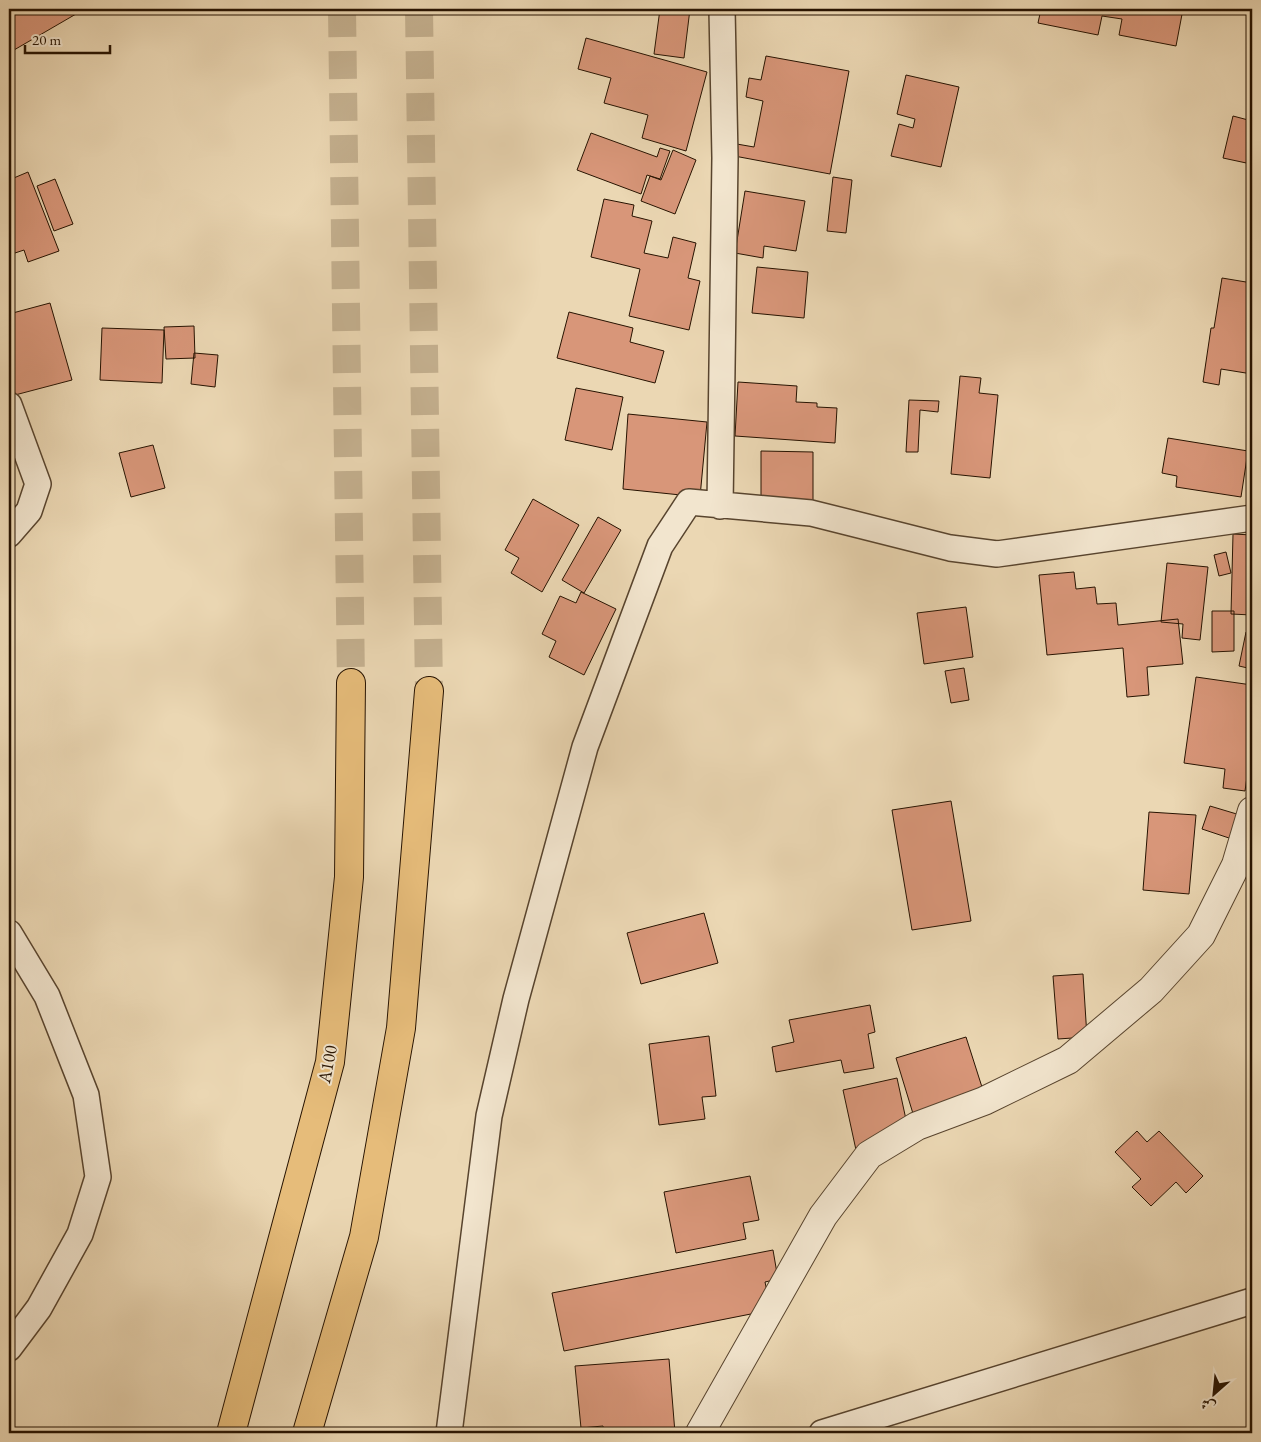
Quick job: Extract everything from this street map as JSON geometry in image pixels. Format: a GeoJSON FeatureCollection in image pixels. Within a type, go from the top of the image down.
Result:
{"type":"FeatureCollection","features":[{"type":"Feature","properties":{"kind":"highway","name":"A100"},"geometry":{"type":"LineString","coordinates":[[231,1433],[330,1062],[349,877],[351,683]]}},
{"type":"Feature","properties":{"kind":"highway"},"geometry":{"type":"LineString","coordinates":[[307,1433],[364,1237],[400,1028],[429,691]]}},
{"type":"Feature","properties":{"kind":"street"},"geometry":{"type":"LineString","coordinates":[[720,506],[725,158],[722,9]]}},
{"type":"Feature","properties":{"kind":"street"},"geometry":{"type":"LineString","coordinates":[[9,405],[38,484],[29,511],[9,534]]}},
{"type":"Feature","properties":{"kind":"street"},"geometry":{"type":"LineString","coordinates":[[449,1433],[489,1116],[542,899],[585,747],[660,546],[689,502],[810,513],[950,548],[997,554],[1252,518]]}},
{"type":"Feature","properties":{"kind":"street"},"geometry":{"type":"LineString","coordinates":[[700,1433],[824,1216],[869,1155],[918,1126],[984,1102],[1068,1060],[1151,990],[1201,935],[1236,865],[1252,811]]}},
{"type":"Feature","properties":{"kind":"street"},"geometry":{"type":"LineString","coordinates":[[9,933],[47,996],[86,1095],[98,1177],[80,1234],[39,1308],[9,1348]]}},
{"type":"Feature","properties":{"kind":"street"},"geometry":{"type":"LineString","coordinates":[[822,1433],[1252,1301]]}},
{"type":"Feature","properties":{"kind":"building"},"geometry":{"type":"Polygon","coordinates":[[[9,9],[73,9],[76,14],[14,50],[9,40],[9,9]]]}},
{"type":"Feature","properties":{"kind":"building"},"geometry":{"type":"Polygon","coordinates":[[[660,9],[690,9],[684,58],[654,54],[660,9]]]}},
{"type":"Feature","properties":{"kind":"building"},"geometry":{"type":"Polygon","coordinates":[[[1041,9],[1183,9],[1176,46],[1119,35],[1122,19],[1102,16],[1098,35],[1038,23],[1041,9]]]}},
{"type":"Feature","properties":{"kind":"building"},"geometry":{"type":"Polygon","coordinates":[[[586,38],[707,72],[686,151],[642,138],[648,115],[604,103],[611,78],[578,69],[586,38]]]}},
{"type":"Feature","properties":{"kind":"building"},"geometry":{"type":"Polygon","coordinates":[[[766,56],[849,71],[830,174],[729,155],[731,143],[754,147],[763,101],[746,97],[749,78],[761,80],[766,56]]]}},
{"type":"Feature","properties":{"kind":"building"},"geometry":{"type":"Polygon","coordinates":[[[906,75],[959,87],[941,167],[891,156],[899,124],[913,128],[915,119],[897,114],[906,75]]]}},
{"type":"Feature","properties":{"kind":"building"},"geometry":{"type":"Polygon","coordinates":[[[1233,116],[1252,121],[1251,164],[1223,158],[1233,116]]]}},
{"type":"Feature","properties":{"kind":"building"},"geometry":{"type":"Polygon","coordinates":[[[591,133],[657,157],[660,148],[670,151],[660,179],[647,175],[641,194],[577,170],[591,133]]]}},
{"type":"Feature","properties":{"kind":"building"},"geometry":{"type":"Polygon","coordinates":[[[673,150],[696,160],[675,214],[641,201],[650,176],[661,180],[673,150]]]}},
{"type":"Feature","properties":{"kind":"building"},"geometry":{"type":"Polygon","coordinates":[[[28,172],[59,251],[28,262],[24,250],[9,255],[9,180],[28,172]]]}},
{"type":"Feature","properties":{"kind":"building"},"geometry":{"type":"Polygon","coordinates":[[[833,177],[852,180],[846,233],[827,231],[833,177]]]}},
{"type":"Feature","properties":{"kind":"building"},"geometry":{"type":"Polygon","coordinates":[[[55,179],[73,224],[54,231],[37,186],[55,179]]]}},
{"type":"Feature","properties":{"kind":"building"},"geometry":{"type":"Polygon","coordinates":[[[745,191],[805,201],[796,251],[764,246],[763,258],[735,253],[745,191]]]}},
{"type":"Feature","properties":{"kind":"building"},"geometry":{"type":"Polygon","coordinates":[[[604,199],[634,205],[632,216],[652,221],[644,253],[668,258],[673,237],[696,243],[688,278],[700,281],[689,330],[629,316],[640,269],[591,257],[604,199]]]}},
{"type":"Feature","properties":{"kind":"building"},"geometry":{"type":"Polygon","coordinates":[[[757,267],[808,272],[804,318],[752,313],[757,267]]]}},
{"type":"Feature","properties":{"kind":"building"},"geometry":{"type":"Polygon","coordinates":[[[1222,278],[1252,283],[1252,374],[1221,369],[1219,385],[1203,382],[1211,328],[1214,328],[1222,278]]]}},
{"type":"Feature","properties":{"kind":"building"},"geometry":{"type":"Polygon","coordinates":[[[50,303],[72,380],[15,395],[9,374],[9,314],[50,303]]]}},
{"type":"Feature","properties":{"kind":"building"},"geometry":{"type":"Polygon","coordinates":[[[569,312],[633,328],[630,342],[664,351],[655,383],[557,358],[569,312]]]}},
{"type":"Feature","properties":{"kind":"building"},"geometry":{"type":"Polygon","coordinates":[[[194,326],[195,358],[166,359],[164,327],[194,326]]]}},
{"type":"Feature","properties":{"kind":"building"},"geometry":{"type":"Polygon","coordinates":[[[102,328],[164,330],[162,383],[100,380],[102,328]]]}},
{"type":"Feature","properties":{"kind":"building"},"geometry":{"type":"Polygon","coordinates":[[[194,353],[218,355],[215,387],[191,384],[194,353]]]}},
{"type":"Feature","properties":{"kind":"building"},"geometry":{"type":"Polygon","coordinates":[[[960,376],[981,378],[979,393],[998,395],[990,478],[951,474],[960,376]]]}},
{"type":"Feature","properties":{"kind":"building"},"geometry":{"type":"Polygon","coordinates":[[[738,382],[797,386],[796,402],[817,403],[817,407],[837,408],[835,443],[735,436],[738,382]]]}},
{"type":"Feature","properties":{"kind":"building"},"geometry":{"type":"Polygon","coordinates":[[[576,388],[623,397],[612,450],[565,440],[576,388]]]}},
{"type":"Feature","properties":{"kind":"building"},"geometry":{"type":"Polygon","coordinates":[[[909,400],[939,401],[938,412],[920,410],[918,452],[906,452],[909,400]]]}},
{"type":"Feature","properties":{"kind":"building"},"geometry":{"type":"Polygon","coordinates":[[[628,414],[707,422],[700,497],[623,489],[628,414]]]}},
{"type":"Feature","properties":{"kind":"building"},"geometry":{"type":"Polygon","coordinates":[[[1168,438],[1248,451],[1241,497],[1176,487],[1177,476],[1162,473],[1168,438]]]}},
{"type":"Feature","properties":{"kind":"building"},"geometry":{"type":"Polygon","coordinates":[[[153,445],[165,488],[131,497],[119,453],[153,445]]]}},
{"type":"Feature","properties":{"kind":"building"},"geometry":{"type":"Polygon","coordinates":[[[761,451],[813,452],[813,504],[761,504],[761,451]]]}},
{"type":"Feature","properties":{"kind":"building"},"geometry":{"type":"Polygon","coordinates":[[[533,499],[579,525],[542,592],[511,573],[519,558],[505,550],[533,499]]]}},
{"type":"Feature","properties":{"kind":"building"},"geometry":{"type":"Polygon","coordinates":[[[598,517],[621,530],[584,593],[562,580],[598,517]]]}},
{"type":"Feature","properties":{"kind":"building"},"geometry":{"type":"Polygon","coordinates":[[[1233,534],[1252,535],[1252,615],[1231,614],[1233,534]]]}},
{"type":"Feature","properties":{"kind":"building"},"geometry":{"type":"Polygon","coordinates":[[[1226,552],[1231,573],[1219,576],[1214,555],[1226,552]]]}},
{"type":"Feature","properties":{"kind":"building"},"geometry":{"type":"Polygon","coordinates":[[[1167,563],[1208,567],[1200,640],[1182,638],[1183,624],[1161,622],[1167,563]]]}},
{"type":"Feature","properties":{"kind":"building"},"geometry":{"type":"Polygon","coordinates":[[[1074,572],[1076,589],[1095,587],[1097,604],[1116,603],[1118,625],[1178,619],[1183,664],[1147,667],[1149,695],[1127,697],[1123,648],[1047,655],[1039,575],[1074,572]]]}},
{"type":"Feature","properties":{"kind":"building"},"geometry":{"type":"Polygon","coordinates":[[[581,592],[616,609],[584,675],[549,657],[556,641],[542,634],[560,596],[576,603],[581,592]]]}},
{"type":"Feature","properties":{"kind":"building"},"geometry":{"type":"Polygon","coordinates":[[[966,607],[973,657],[924,664],[917,613],[966,607]]]}},
{"type":"Feature","properties":{"kind":"building"},"geometry":{"type":"Polygon","coordinates":[[[1212,611],[1234,611],[1234,651],[1212,652],[1212,611]]]}},
{"type":"Feature","properties":{"kind":"building"},"geometry":{"type":"Polygon","coordinates":[[[1246,632],[1252,633],[1252,669],[1239,666],[1246,632]]]}},
{"type":"Feature","properties":{"kind":"building"},"geometry":{"type":"Polygon","coordinates":[[[964,668],[969,700],[951,703],[945,671],[964,668]]]}},
{"type":"Feature","properties":{"kind":"building"},"geometry":{"type":"Polygon","coordinates":[[[1196,677],[1252,685],[1252,741],[1245,791],[1223,788],[1225,769],[1184,763],[1196,677]]]}},
{"type":"Feature","properties":{"kind":"building"},"geometry":{"type":"Polygon","coordinates":[[[951,801],[971,921],[912,930],[892,810],[951,801]]]}},
{"type":"Feature","properties":{"kind":"building"},"geometry":{"type":"Polygon","coordinates":[[[1210,806],[1240,815],[1232,839],[1202,829],[1210,806]]]}},
{"type":"Feature","properties":{"kind":"building"},"geometry":{"type":"Polygon","coordinates":[[[1149,812],[1196,815],[1189,894],[1143,890],[1149,812]]]}},
{"type":"Feature","properties":{"kind":"building"},"geometry":{"type":"Polygon","coordinates":[[[704,913],[718,963],[641,984],[627,933],[704,913]]]}},
{"type":"Feature","properties":{"kind":"building"},"geometry":{"type":"Polygon","coordinates":[[[1083,974],[1087,1037],[1058,1039],[1053,976],[1083,974]]]}},
{"type":"Feature","properties":{"kind":"building"},"geometry":{"type":"Polygon","coordinates":[[[870,1005],[875,1032],[868,1034],[874,1068],[844,1073],[841,1060],[776,1072],[772,1047],[794,1042],[789,1020],[870,1005]]]}},
{"type":"Feature","properties":{"kind":"building"},"geometry":{"type":"Polygon","coordinates":[[[709,1036],[716,1096],[702,1097],[705,1119],[659,1125],[649,1044],[709,1036]]]}},
{"type":"Feature","properties":{"kind":"building"},"geometry":{"type":"Polygon","coordinates":[[[966,1037],[989,1109],[918,1130],[896,1058],[966,1037]]]}},
{"type":"Feature","properties":{"kind":"building"},"geometry":{"type":"Polygon","coordinates":[[[897,1078],[910,1138],[856,1150],[843,1090],[897,1078]]]}},
{"type":"Feature","properties":{"kind":"building"},"geometry":{"type":"Polygon","coordinates":[[[1137,1131],[1147,1142],[1159,1131],[1203,1176],[1186,1193],[1176,1182],[1151,1206],[1132,1187],[1141,1179],[1115,1152],[1137,1131]]]}},
{"type":"Feature","properties":{"kind":"building"},"geometry":{"type":"Polygon","coordinates":[[[750,1176],[759,1220],[743,1223],[746,1239],[676,1253],[664,1192],[750,1176]]]}},
{"type":"Feature","properties":{"kind":"building"},"geometry":{"type":"Polygon","coordinates":[[[773,1250],[778,1279],[765,1282],[771,1310],[564,1351],[552,1293],[773,1250]]]}},
{"type":"Feature","properties":{"kind":"building"},"geometry":{"type":"Polygon","coordinates":[[[669,1359],[675,1433],[604,1433],[603,1426],[581,1428],[575,1366],[669,1359]]]}},
{"type":"Feature","properties":{"kind":"tunnel"},"geometry":{"type":"LineString","coordinates":[[342,9],[351,683]]}},
{"type":"Feature","properties":{"kind":"tunnel"},"geometry":{"type":"LineString","coordinates":[[419,9],[429,691]]}}]}
